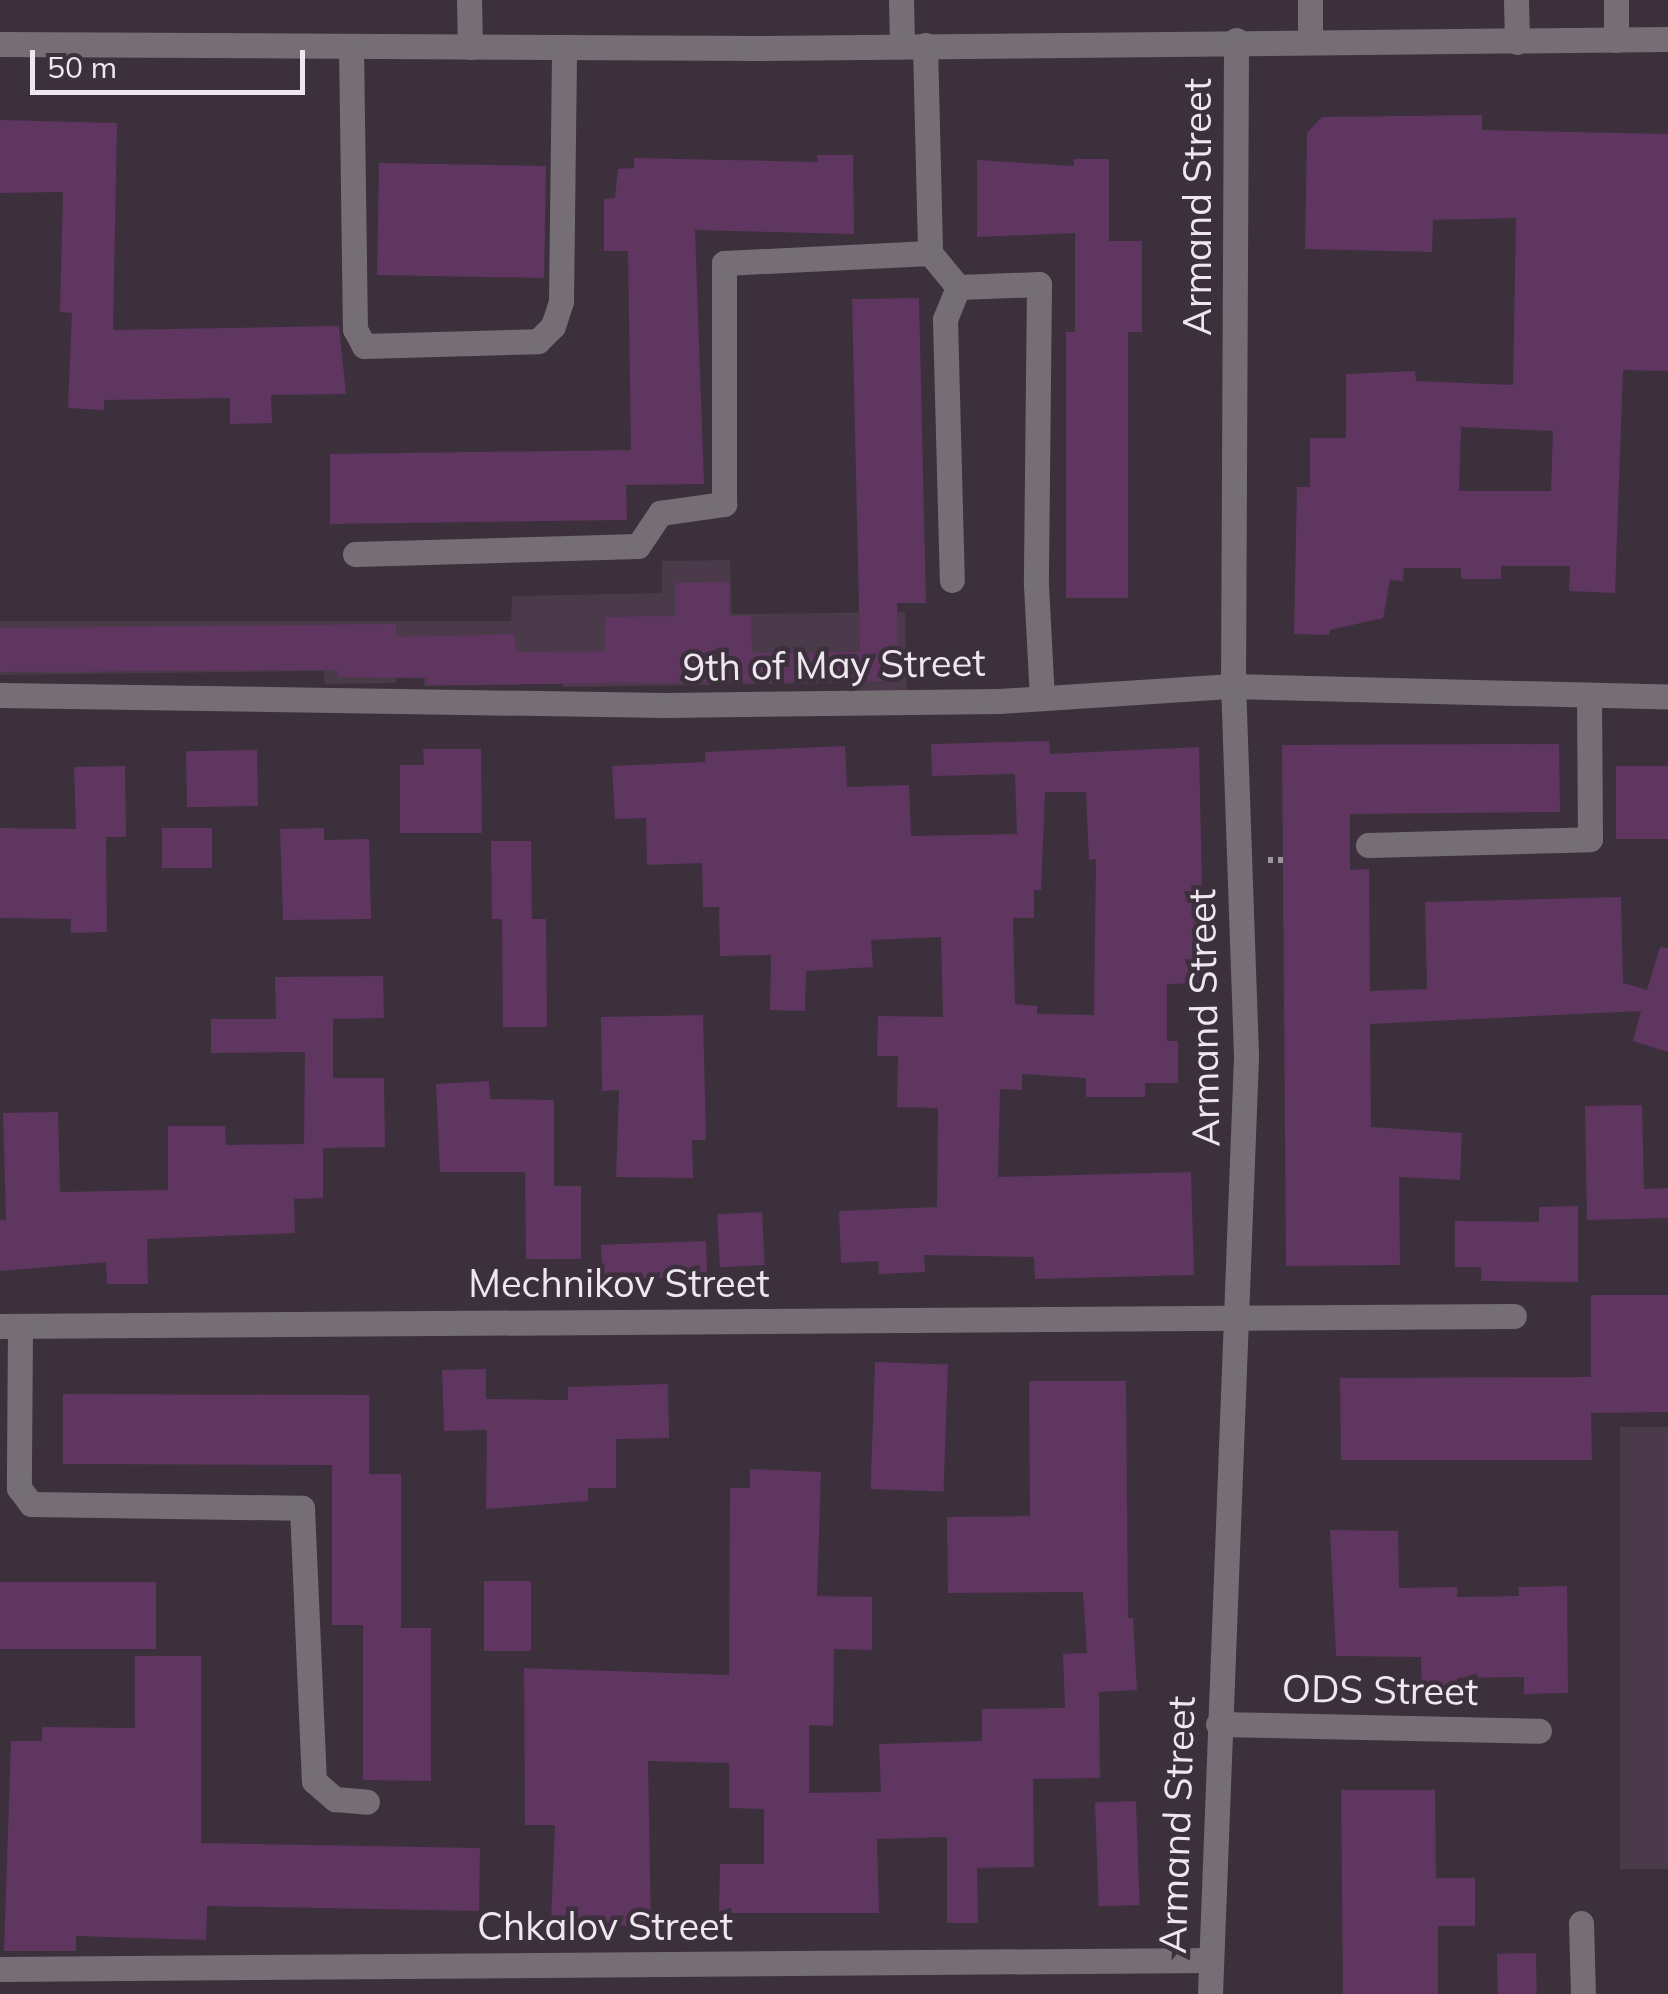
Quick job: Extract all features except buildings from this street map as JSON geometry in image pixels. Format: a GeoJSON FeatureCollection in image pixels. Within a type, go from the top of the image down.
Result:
{"type":"FeatureCollection","features":[{"type":"Feature","properties":{"kind":"street"},"geometry":{"type":"LineString","coordinates":[[470,0],[470,47]]}},
{"type":"Feature","properties":{"kind":"street"},"geometry":{"type":"LineString","coordinates":[[902,0],[914,45],[930,253],[958,286]]}},
{"type":"Feature","properties":{"kind":"street"},"geometry":{"type":"LineString","coordinates":[[1310,0],[1310,40]]}},
{"type":"Feature","properties":{"kind":"street"},"geometry":{"type":"LineString","coordinates":[[1516,0],[1516,42]]}},
{"type":"Feature","properties":{"kind":"street"},"geometry":{"type":"LineString","coordinates":[[1616,0],[1616,40]]}},
{"type":"Feature","properties":{"kind":"street","name":"Armand Street"},"geometry":{"type":"LineString","coordinates":[[1210,1994],[1218,1724],[1239,1317],[1246,1056],[1233,686],[1236,40]]}},
{"type":"Feature","properties":{"kind":"street"},"geometry":{"type":"LineString","coordinates":[[0,44],[564,47],[1668,40]]}},
{"type":"Feature","properties":{"kind":"street"},"geometry":{"type":"LineString","coordinates":[[352,46],[355,329],[364,346],[538,340],[553,326],[561,302],[564,47]]}},
{"type":"Feature","properties":{"kind":"street"},"geometry":{"type":"LineString","coordinates":[[354,554],[638,546],[660,513],[724,504],[724,263],[930,253]]}},
{"type":"Feature","properties":{"kind":"street"},"geometry":{"type":"LineString","coordinates":[[958,286],[1039,284],[1036,584],[1042,698]]}},
{"type":"Feature","properties":{"kind":"street"},"geometry":{"type":"LineString","coordinates":[[952,580],[945,319],[958,286]]}},
{"type":"Feature","properties":{"kind":"street","name":"9th of May Street"},"geometry":{"type":"LineString","coordinates":[[0,696],[666,705],[1042,698],[1233,686],[1668,697]]}},
{"type":"Feature","properties":{"kind":"street"},"geometry":{"type":"LineString","coordinates":[[1368,845],[1590,839],[1589,695]]}},
{"type":"Feature","properties":{"kind":"street","name":"Mechnikov Street"},"geometry":{"type":"LineString","coordinates":[[10,1326],[1514,1316]]}},
{"type":"Feature","properties":{"kind":"street"},"geometry":{"type":"LineString","coordinates":[[10,1326],[19,1488],[31,1504],[302,1508],[314,1781],[334,1799],[367,1802]]}},
{"type":"Feature","properties":{"kind":"street","name":"ODS Street"},"geometry":{"type":"LineString","coordinates":[[1218,1724],[1540,1732]]}},
{"type":"Feature","properties":{"kind":"street"},"geometry":{"type":"LineString","coordinates":[[1581,1923],[1583,1994]]}},
{"type":"Feature","properties":{"kind":"street","name":"Chkalov Street"},"geometry":{"type":"LineString","coordinates":[[0,1968],[1210,1960]]}},
{"type":"Feature","properties":{"kind":"path"},"geometry":{"type":"LineString","coordinates":[[1267,860],[1283,860]]}},
{"type":"Feature","properties":{"kind":"shaded area"},"geometry":{"type":"Polygon","coordinates":[[[730,560],[732,614],[905,612],[907,692],[849,690],[848,683],[563,687],[562,673],[519,674],[519,685],[424,686],[423,667],[396,667],[396,683],[325,684],[323,671],[0,675],[0,621],[511,621],[512,596],[662,593],[662,561],[730,560]]]}},
{"type":"Feature","properties":{"kind":"shaded area"},"geometry":{"type":"Polygon","coordinates":[[[1620,1427],[1668,1427],[1668,1869],[1620,1869],[1620,1427]]]}}]}
